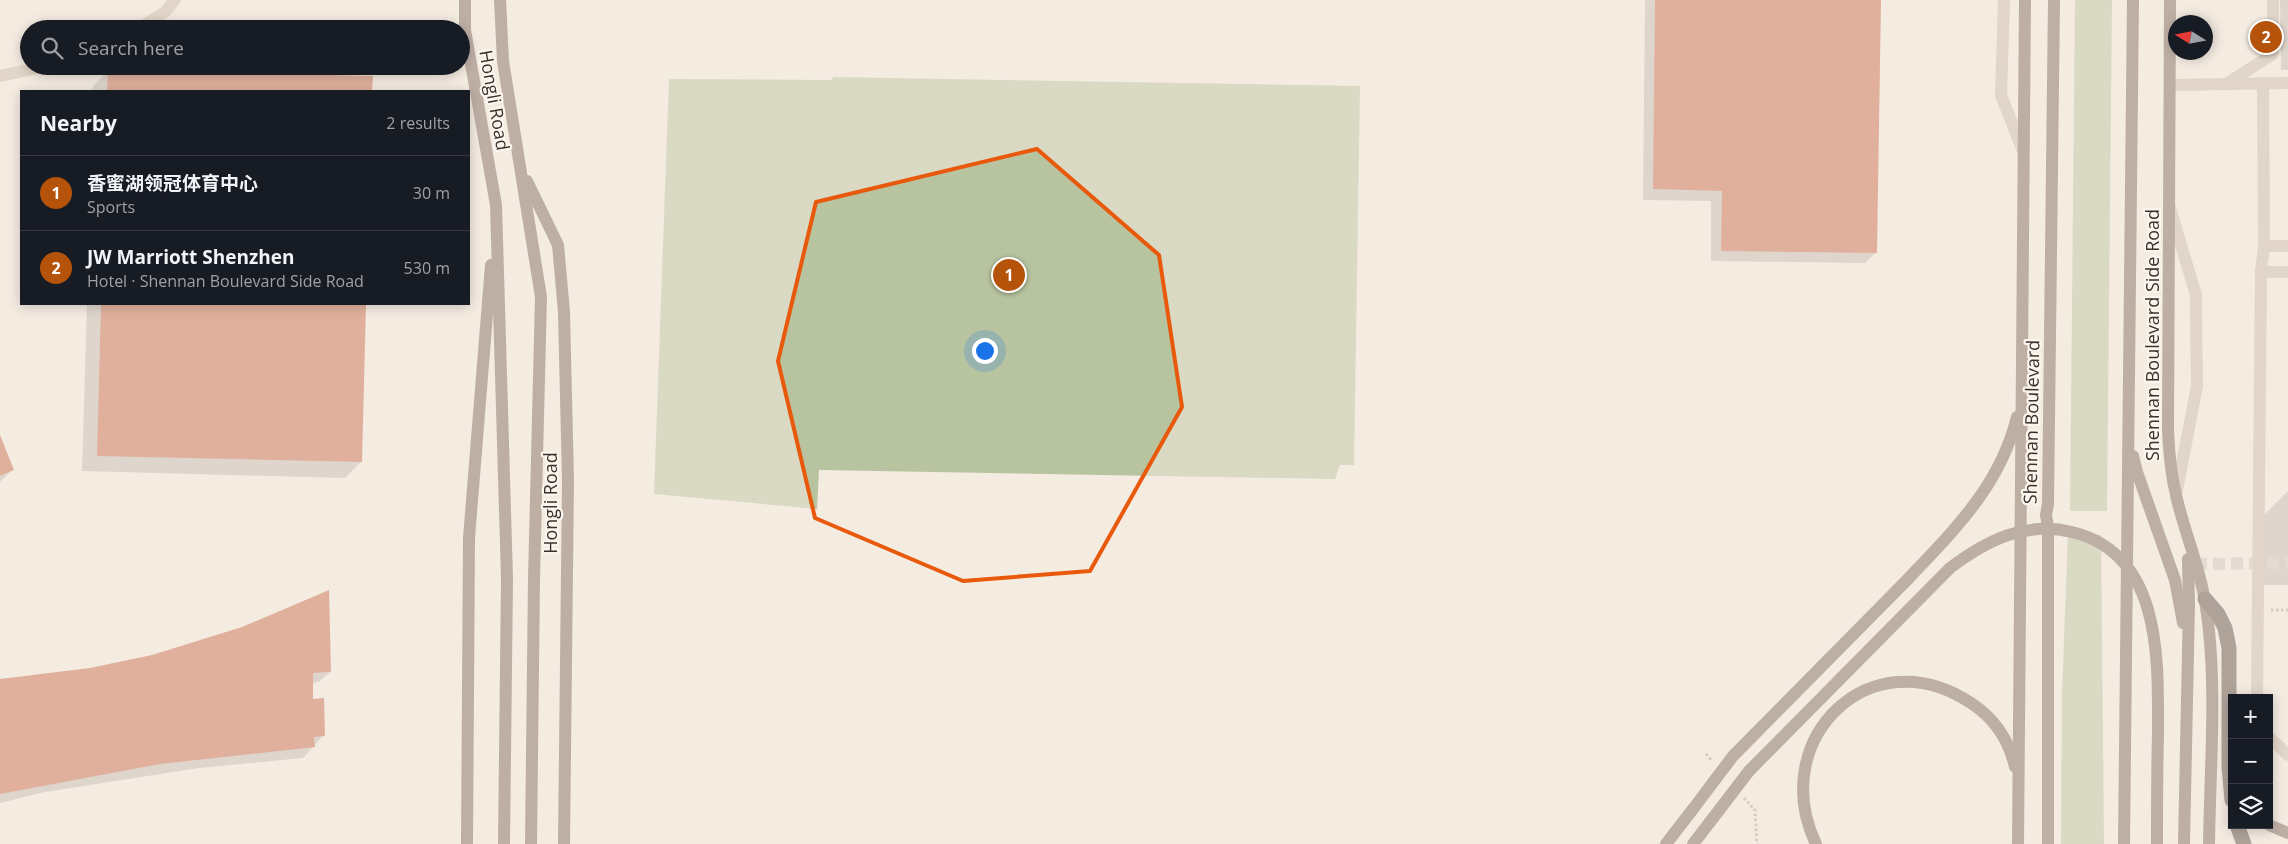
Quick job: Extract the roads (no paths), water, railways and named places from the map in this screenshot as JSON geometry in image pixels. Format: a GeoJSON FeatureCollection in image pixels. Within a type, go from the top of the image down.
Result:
{"type":"FeatureCollection","features":[{"type":"Feature","properties":{"kind":"highway"},"geometry":{"type":"LineString","coordinates":[[2205,599],[2218,614],[2229,648],[2230,739]]}},
{"type":"Feature","properties":{"kind":"highway"},"geometry":{"type":"LineString","coordinates":[[2238,829],[2244,844]]}},
{"type":"Feature","properties":{"kind":"main road","name":"Hongli Road"},"geometry":{"type":"LineString","coordinates":[[465,0],[465,20]]}},
{"type":"Feature","properties":{"kind":"main road","name":"Hongli Road"},"geometry":{"type":"LineString","coordinates":[[500,0],[503,61],[541,297],[534,579],[531,844]]}},
{"type":"Feature","properties":{"kind":"main road"},"geometry":{"type":"LineString","coordinates":[[2018,844],[2025,0]]}},
{"type":"Feature","properties":{"kind":"main road","name":"Shennan Boulevard"},"geometry":{"type":"LineString","coordinates":[[2048,844],[2048,527],[2046,515],[2048,504],[2054,0]]}},
{"type":"Feature","properties":{"kind":"main road"},"geometry":{"type":"LineString","coordinates":[[2124,844],[2133,0]]}},
{"type":"Feature","properties":{"kind":"main road","name":"Shennan Boulevard Side Road"},"geometry":{"type":"LineString","coordinates":[[2170,0],[2168,431],[2170,465],[2176,495],[2205,599],[2211,666],[2209,844]]}},
{"type":"Feature","properties":{"kind":"main road","name":"Hongli Road"},"geometry":{"type":"LineString","coordinates":[[470,58],[496,205],[507,579],[504,844]]}},
{"type":"Feature","properties":{"kind":"main road","name":"Hongli Road"},"geometry":{"type":"LineString","coordinates":[[521,170],[558,245],[564,312],[568,481],[564,844]]}},
{"type":"Feature","properties":{"kind":"main road","name":"Hongli Road"},"geometry":{"type":"LineString","coordinates":[[466,844],[469,538],[496,205]]}},
{"type":"Feature","properties":{"kind":"main road"},"geometry":{"type":"LineString","coordinates":[[1666,844],[1733,756],[1958,527],[1981,497],[1998,469],[2010,443],[2018,411],[2022,372]]}},
{"type":"Feature","properties":{"kind":"main road"},"geometry":{"type":"LineString","coordinates":[[2128,417],[2136,472],[2175,580],[2186,637],[2187,668]]}},
{"type":"Feature","properties":{"kind":"main road"},"geometry":{"type":"LineString","coordinates":[[1694,844],[1748,771],[1950,568],[1974,550],[2015,532],[2035,528],[2058,529],[2099,542],[2118,557],[2135,578],[2146,599],[2155,637],[2158,686],[2157,844]]}},
{"type":"Feature","properties":{"kind":"main road"},"geometry":{"type":"LineString","coordinates":[[2184,844],[2190,575],[2186,533]]}},
{"type":"Feature","properties":{"kind":"main road"},"geometry":{"type":"LineString","coordinates":[[1816,844],[1809,830],[1804,809],[1802,787],[1806,761],[1814,738],[1826,720],[1843,703],[1862,692],[1880,685],[1919,682],[1940,687],[1960,695],[1977,706],[1994,722],[2006,739],[2013,757],[2018,783]]}},
{"type":"Feature","properties":{"kind":"main road"},"geometry":{"type":"LineString","coordinates":[[2273,827],[2288,833]]}},
{"type":"Feature","properties":{"kind":"street"},"geometry":{"type":"LineString","coordinates":[[152,20],[165,12],[175,0]]}},
{"type":"Feature","properties":{"kind":"street"},"geometry":{"type":"LineString","coordinates":[[2004,0],[2000,95],[2023,151]]}},
{"type":"Feature","properties":{"kind":"street"},"geometry":{"type":"LineString","coordinates":[[2226,84],[2273,54],[2273,0]]}},
{"type":"Feature","properties":{"kind":"street"},"geometry":{"type":"LineString","coordinates":[[0,76],[20,72]]}},
{"type":"Feature","properties":{"kind":"street"},"geometry":{"type":"LineString","coordinates":[[2257,694],[2261,272],[2264,246],[2264,83]]}},
{"type":"Feature","properties":{"kind":"street"},"geometry":{"type":"LineString","coordinates":[[2170,85],[2288,83]]}},
{"type":"Feature","properties":{"kind":"street"},"geometry":{"type":"LineString","coordinates":[[2169,204],[2196,295],[2196,386],[2176,495]]}},
{"type":"Feature","properties":{"kind":"street"},"geometry":{"type":"LineString","coordinates":[[2264,246],[2288,246]]}},
{"type":"Feature","properties":{"kind":"street"},"geometry":{"type":"LineString","coordinates":[[2261,272],[2288,272]]}},
{"type":"Feature","properties":{"kind":"street"},"geometry":{"type":"LineString","coordinates":[[2271,739],[2288,755]]}},
{"type":"Feature","properties":{"kind":"tunnel"},"geometry":{"type":"LineString","coordinates":[[2195,564],[2288,563]]}},
{"type":"Feature","properties":{"kind":"place","name":"JW Marriott Shenzhen"},"geometry":{"type":"Point","coordinates":[2266,37]}},
{"type":"Feature","properties":{"kind":"place","name":"香蜜湖领冠体育中心"},"geometry":{"type":"Point","coordinates":[1009,275]}}]}
